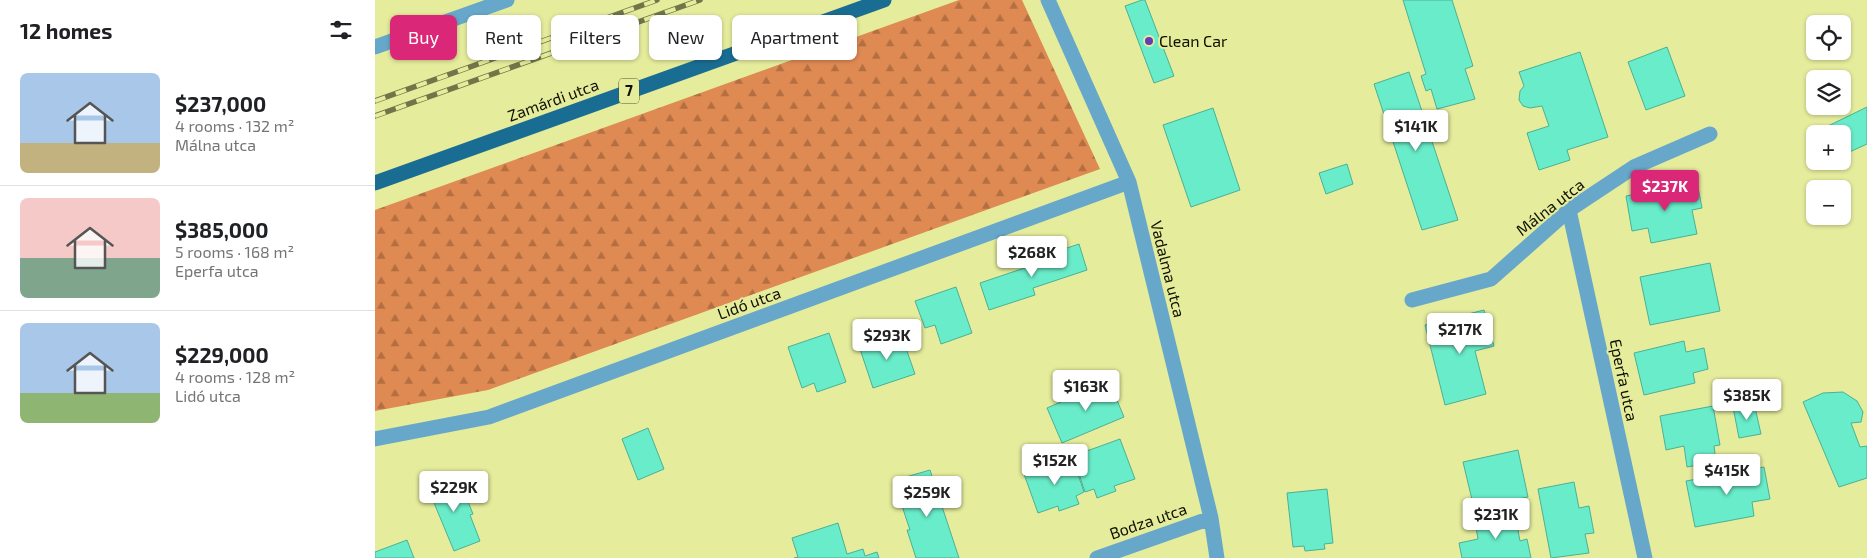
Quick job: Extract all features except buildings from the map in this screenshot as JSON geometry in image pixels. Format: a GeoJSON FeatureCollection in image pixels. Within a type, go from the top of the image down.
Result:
{"type":"FeatureCollection","features":[{"type":"Feature","properties":{"kind":"main road","name":"Zamárdi utca"},"geometry":{"type":"LineString","coordinates":[[375,182],[884,0]]}},
{"type":"Feature","properties":{"kind":"street"},"geometry":{"type":"LineString","coordinates":[[375,47],[507,0]]}},
{"type":"Feature","properties":{"kind":"street","name":"Vadalma utca"},"geometry":{"type":"LineString","coordinates":[[1048,0],[1129,182],[1211,518],[1217,558]]}},
{"type":"Feature","properties":{"kind":"street","name":"Málna utca"},"geometry":{"type":"LineString","coordinates":[[1412,300],[1491,279],[1569,210],[1634,168],[1710,134]]}},
{"type":"Feature","properties":{"kind":"street","name":"Lidó utca"},"geometry":{"type":"LineString","coordinates":[[375,439],[489,416],[1129,182]]}},
{"type":"Feature","properties":{"kind":"street","name":"Eperfa utca"},"geometry":{"type":"LineString","coordinates":[[1569,210],[1645,558]]}},
{"type":"Feature","properties":{"kind":"street","name":"Bodza utca"},"geometry":{"type":"LineString","coordinates":[[1097,558],[1211,518]]}},
{"type":"Feature","properties":{"kind":"green space"},"geometry":{"type":"Polygon","coordinates":[[[959,0],[1022,0],[1100,169],[488,390],[375,411],[375,210],[792,60],[857,60],[857,37],[959,0]]]}},
{"type":"Feature","properties":{"kind":"railway"},"geometry":{"type":"LineString","coordinates":[[375,101],[657,0]]}},
{"type":"Feature","properties":{"kind":"railway"},"geometry":{"type":"LineString","coordinates":[[375,116],[700,0]]}},
{"type":"Feature","properties":{"kind":"place","name":"Clean Car"},"geometry":{"type":"Point","coordinates":[1149,41]}}]}
